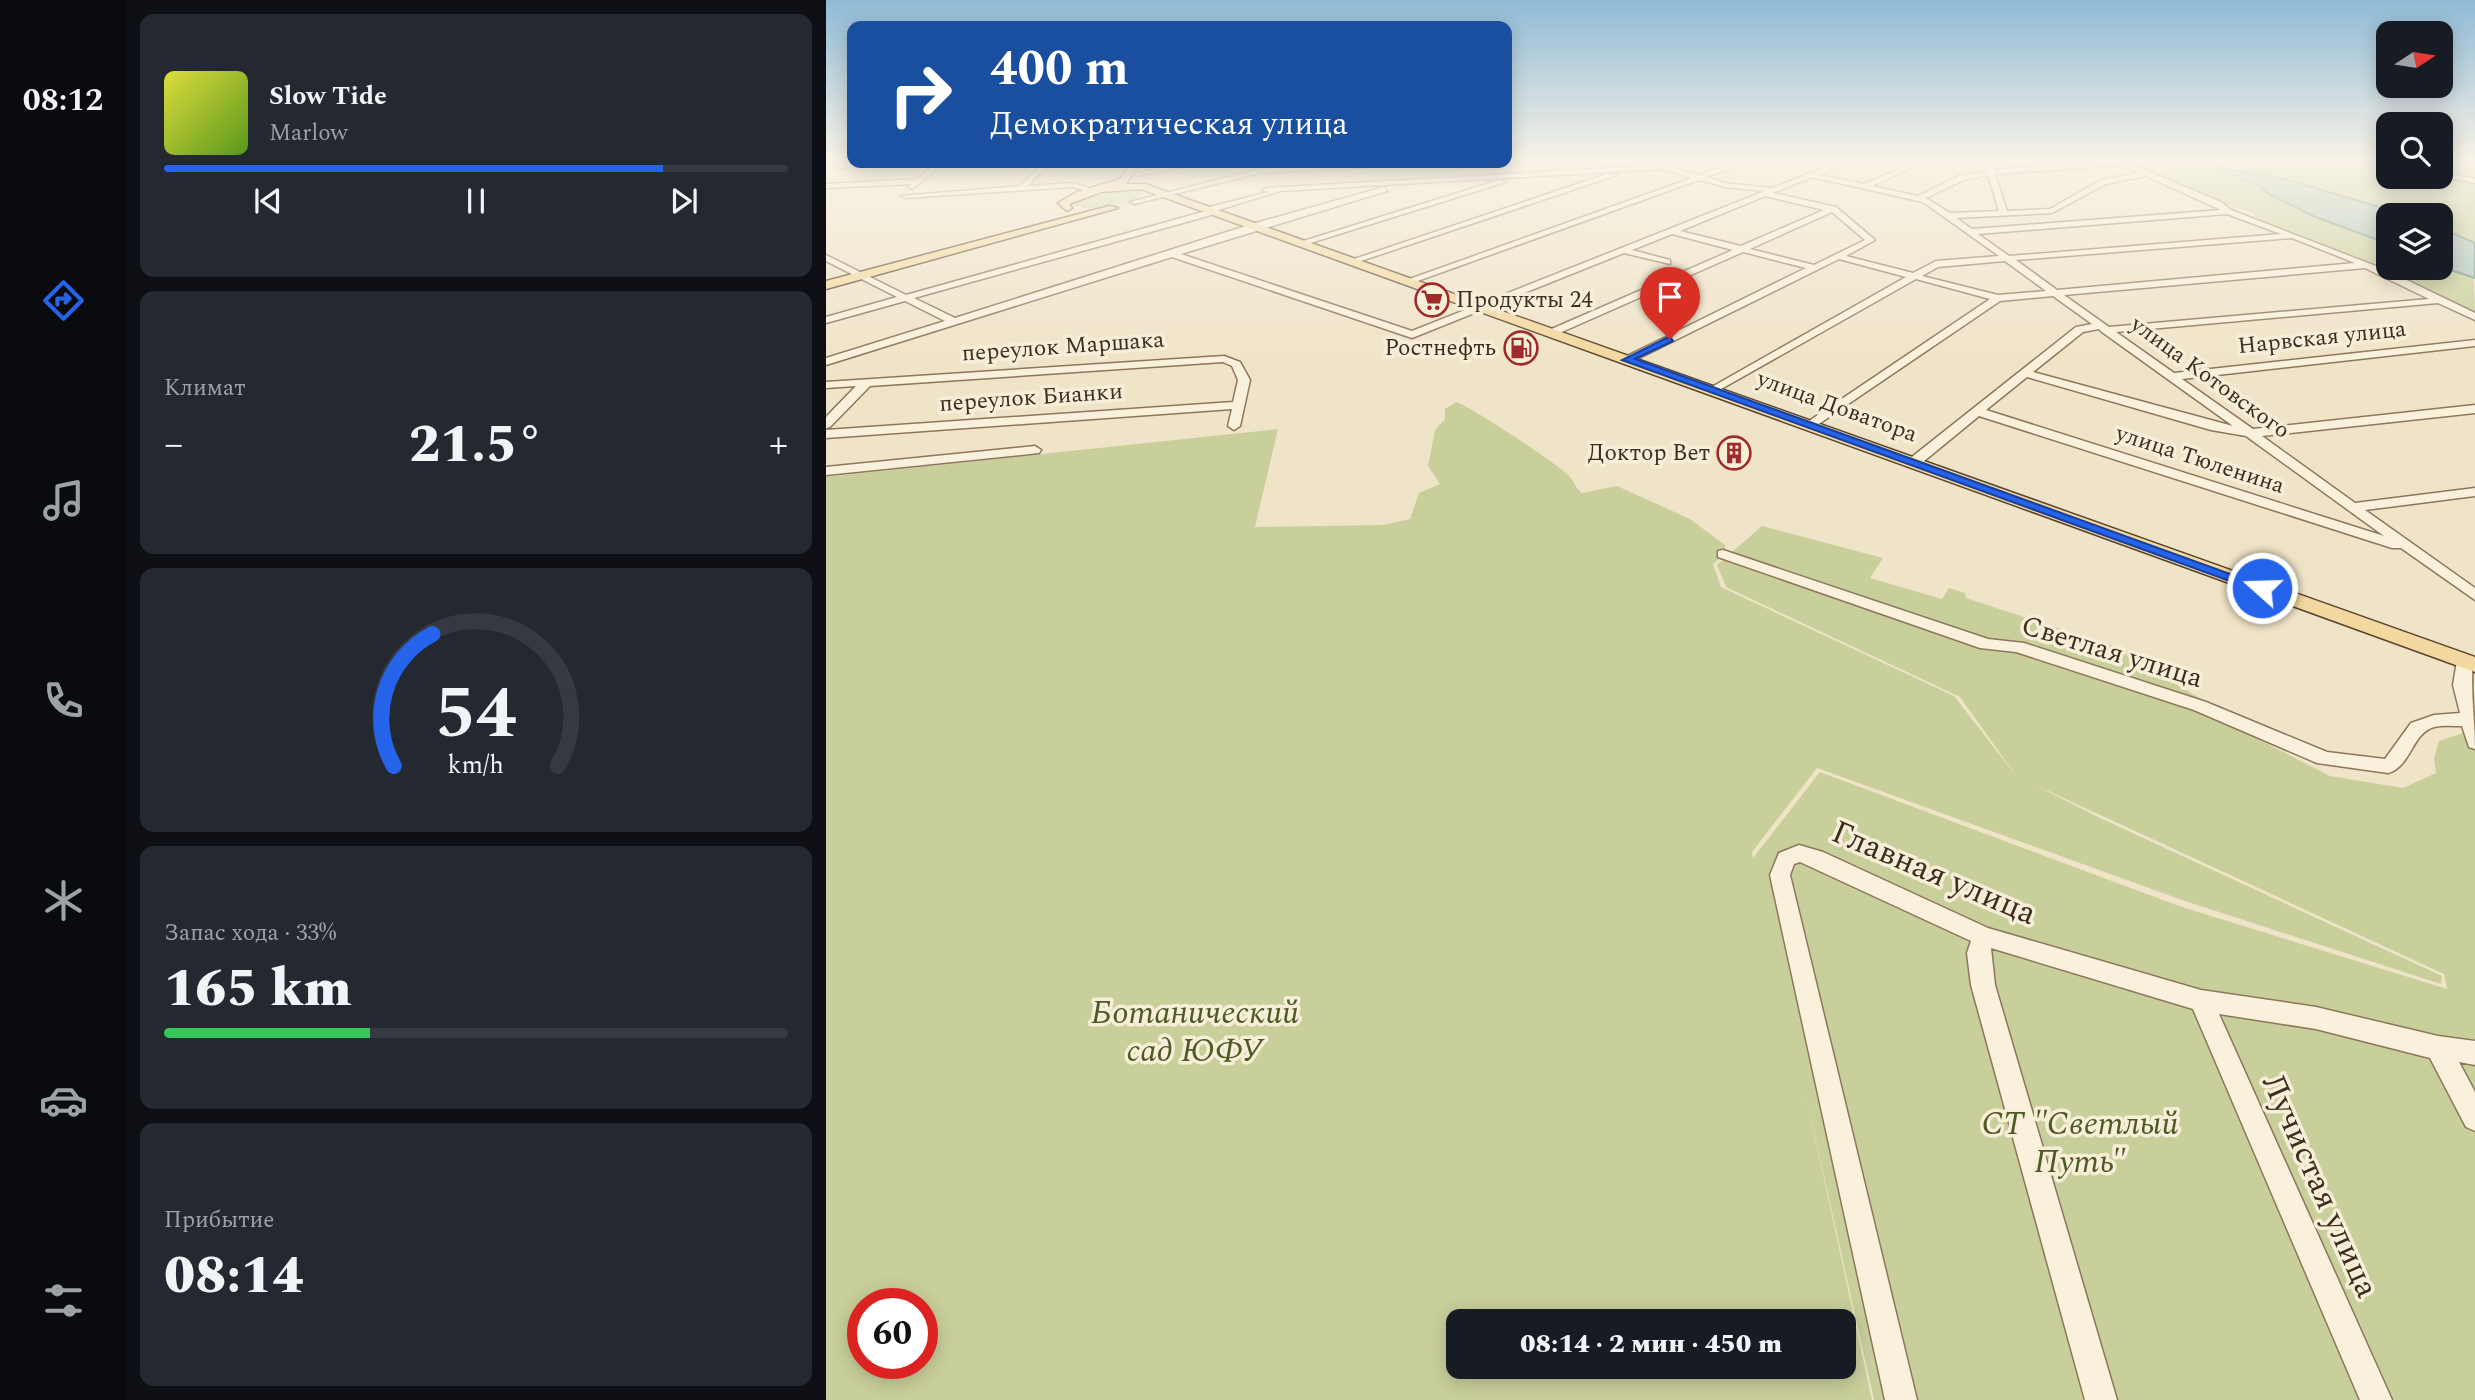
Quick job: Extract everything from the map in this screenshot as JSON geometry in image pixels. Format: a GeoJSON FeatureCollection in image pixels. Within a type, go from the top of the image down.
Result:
{"type":"FeatureCollection","features":[{"type":"Feature","properties":{"kind":"main road"},"geometry":{"type":"LineString","coordinates":[[860,275],[1045,225]]}},
{"type":"Feature","properties":{"kind":"main road"},"geometry":{"type":"LineString","coordinates":[[826,284],[1048,225]]}},
{"type":"Feature","properties":{"kind":"main road","name":"улица Доватора"},"geometry":{"type":"LineString","coordinates":[[1251,225],[2470,663]]}},
{"type":"Feature","properties":{"kind":"street"},"geometry":{"type":"LineString","coordinates":[[826,320],[1161,225]]}},
{"type":"Feature","properties":{"kind":"street"},"geometry":{"type":"LineString","coordinates":[[826,362],[1262,225]]}},
{"type":"Feature","properties":{"kind":"street"},"geometry":{"type":"LineString","coordinates":[[1301,243],[1359,225]]}},
{"type":"Feature","properties":{"kind":"street"},"geometry":{"type":"LineString","coordinates":[[1352,261],[1461,225]]}},
{"type":"Feature","properties":{"kind":"street"},"geometry":{"type":"LineString","coordinates":[[1409,281],[1564,225]]}},
{"type":"Feature","properties":{"kind":"street"},"geometry":{"type":"LineString","coordinates":[[1173,254],[1412,335],[1685,225]]}},
{"type":"Feature","properties":{"kind":"street"},"geometry":{"type":"LineString","coordinates":[[1551,333],[1796,225]]}},
{"type":"Feature","properties":{"kind":"street"},"geometry":{"type":"LineString","coordinates":[[1627,360],[1871,237],[1855,225]]}},
{"type":"Feature","properties":{"kind":"street","name":"улица Котовского"},"geometry":{"type":"LineString","coordinates":[[1959,225],[2473,592]]}},
{"type":"Feature","properties":{"kind":"street"},"geometry":{"type":"LineString","coordinates":[[1968,232],[2055,225]]}},
{"type":"Feature","properties":{"kind":"street"},"geometry":{"type":"LineString","coordinates":[[2263,225],[2365,265],[2475,317]]}},
{"type":"Feature","properties":{"kind":"street"},"geometry":{"type":"LineString","coordinates":[[1671,231],[1812,267]]}},
{"type":"Feature","properties":{"kind":"street"},"geometry":{"type":"LineString","coordinates":[[1714,390],[1936,264],[2291,236]]}},
{"type":"Feature","properties":{"kind":"street"},"geometry":{"type":"LineString","coordinates":[[1622,250],[1667,262]]}},
{"type":"Feature","properties":{"kind":"street"},"geometry":{"type":"LineString","coordinates":[[1836,256],[1998,298],[2365,265]]}},
{"type":"Feature","properties":{"kind":"street"},"geometry":{"type":"LineString","coordinates":[[827,259],[954,322]]}},
{"type":"Feature","properties":{"kind":"street"},"geometry":{"type":"LineString","coordinates":[[1810,426],[1998,298]]}},
{"type":"Feature","properties":{"kind":"street"},"geometry":{"type":"LineString","coordinates":[[1913,463],[2080,329],[2437,301]]}},
{"type":"Feature","properties":{"kind":"street","name":"Нарвская улица"},"geometry":{"type":"LineString","coordinates":[[2172,376],[2475,344]]}},
{"type":"Feature","properties":{"kind":"street","name":"переулок Маршака"},"geometry":{"type":"LineString","coordinates":[[826,385],[1215,358],[1230,361],[1242,373],[1244,380],[1234,426]]}},
{"type":"Feature","properties":{"kind":"street"},"geometry":{"type":"LineString","coordinates":[[2025,373],[2214,427],[2252,433],[2475,409]]}},
{"type":"Feature","properties":{"kind":"street"},"geometry":{"type":"LineString","coordinates":[[826,424],[866,382]]}},
{"type":"Feature","properties":{"kind":"street","name":"переулок Бианки"},"geometry":{"type":"LineString","coordinates":[[826,434],[1239,405]]}},
{"type":"Feature","properties":{"kind":"street","name":"улица Тюленина"},"geometry":{"type":"LineString","coordinates":[[1977,411],[2411,549]]}},
{"type":"Feature","properties":{"kind":"street"},"geometry":{"type":"LineString","coordinates":[[826,471],[1035,450]]}},
{"type":"Feature","properties":{"kind":"street"},"geometry":{"type":"LineString","coordinates":[[2353,507],[2475,492]]}},
{"type":"Feature","properties":{"kind":"street","name":"Светлая улица"},"geometry":{"type":"LineString","coordinates":[[1723,554],[1986,644],[2018,647],[2200,706],[2324,758],[2388,766],[2397,761],[2411,736],[2423,724],[2469,719]]}},
{"type":"Feature","properties":{"kind":"street"},"geometry":{"type":"LineString","coordinates":[[2470,663],[2462,685],[2475,742]]}},
{"type":"Feature","properties":{"kind":"street","name":"Главная улица"},"geometry":{"type":"LineString","coordinates":[[1901,1400],[1780,875],[1786,859],[1799,853],[1816,858],[1983,936],[2201,1000],[2316,1018],[2438,1048],[2475,1053]]}},
{"type":"Feature","properties":{"kind":"street"},"geometry":{"type":"LineString","coordinates":[[1983,936],[1978,953],[1983,985],[2101,1400]]}},
{"type":"Feature","properties":{"kind":"street","name":"Лучистая улица"},"geometry":{"type":"LineString","coordinates":[[2201,1000],[2376,1400]]}},
{"type":"Feature","properties":{"kind":"street"},"geometry":{"type":"LineString","coordinates":[[2438,1048],[2475,1118]]}},
{"type":"Feature","properties":{"kind":"green space"},"geometry":{"type":"Polygon","coordinates":[[[2271,225],[2338,225],[2376,239],[2376,265],[2271,225]]]}},
{"type":"Feature","properties":{"kind":"green space"},"geometry":{"type":"Polygon","coordinates":[[[2453,225],[2475,225],[2475,243],[2453,233],[2453,225]]]}},
{"type":"Feature","properties":{"kind":"green space"},"geometry":{"type":"Polygon","coordinates":[[[2453,270],[2474,276],[2475,314],[2407,280],[2453,280],[2453,270]]]}},
{"type":"Feature","properties":{"kind":"green space"},"geometry":{"type":"Polygon","coordinates":[[[1456,402],[1533,449],[1570,477],[1582,493],[1617,486],[1690,519],[1725,545],[1725,554],[1713,564],[1721,587],[1954,696],[2017,777],[1960,697],[1726,587],[1717,565],[1762,526],[1883,558],[1870,578],[1942,599],[1949,588],[1965,593],[1966,598],[2177,667],[2177,685],[2230,715],[2228,724],[2330,776],[2403,788],[2436,773],[2434,758],[2439,741],[2475,729],[2475,1400],[1874,1400],[1856,1309],[1854,1309],[1805,1091],[1852,1309],[1446,1309],[1446,1379],[1856,1379],[1856,1326],[1872,1400],[826,1400],[826,477],[1278,429],[1255,527],[1383,525],[1410,519],[1419,493],[1440,484],[1428,466],[1435,430],[1445,419],[1445,409],[1456,402]],[[1817,768],[1752,852],[1753,858],[1820,772],[2179,906],[2447,989],[2444,974],[2029,782],[2098,817],[2442,976],[2441,984],[2182,900],[1817,768]]]}},
{"type":"Feature","properties":{"kind":"water"},"geometry":{"type":"Polygon","coordinates":[[[2338,225],[2376,225],[2376,239],[2338,225]]]}},
{"type":"Feature","properties":{"kind":"water"},"geometry":{"type":"Polygon","coordinates":[[[2453,233],[2475,243],[2475,278],[2453,271],[2453,233]]]}},
{"type":"Feature","properties":{"kind":"place","name":"Продукты 24"},"geometry":{"type":"Point","coordinates":[1432,300]}},
{"type":"Feature","properties":{"kind":"place","name":"Ростнефть"},"geometry":{"type":"Point","coordinates":[1521,348]}},
{"type":"Feature","properties":{"kind":"place","name":"Доктор Вет"},"geometry":{"type":"Point","coordinates":[1734,453]}},
{"type":"Feature","properties":{"kind":"route"},"geometry":{"type":"LineString","coordinates":[[1670,339],[1627,360],[2262,588]]}},
{"type":"Feature","properties":{"kind":"park label","name":"Ботанический сад ЮФУ"},"geometry":{"type":"Point","coordinates":[1195,1032]}},
{"type":"Feature","properties":{"kind":"park label","name":"СТ \"Светлый Путь\""},"geometry":{"type":"Point","coordinates":[2080,1143]}}]}
